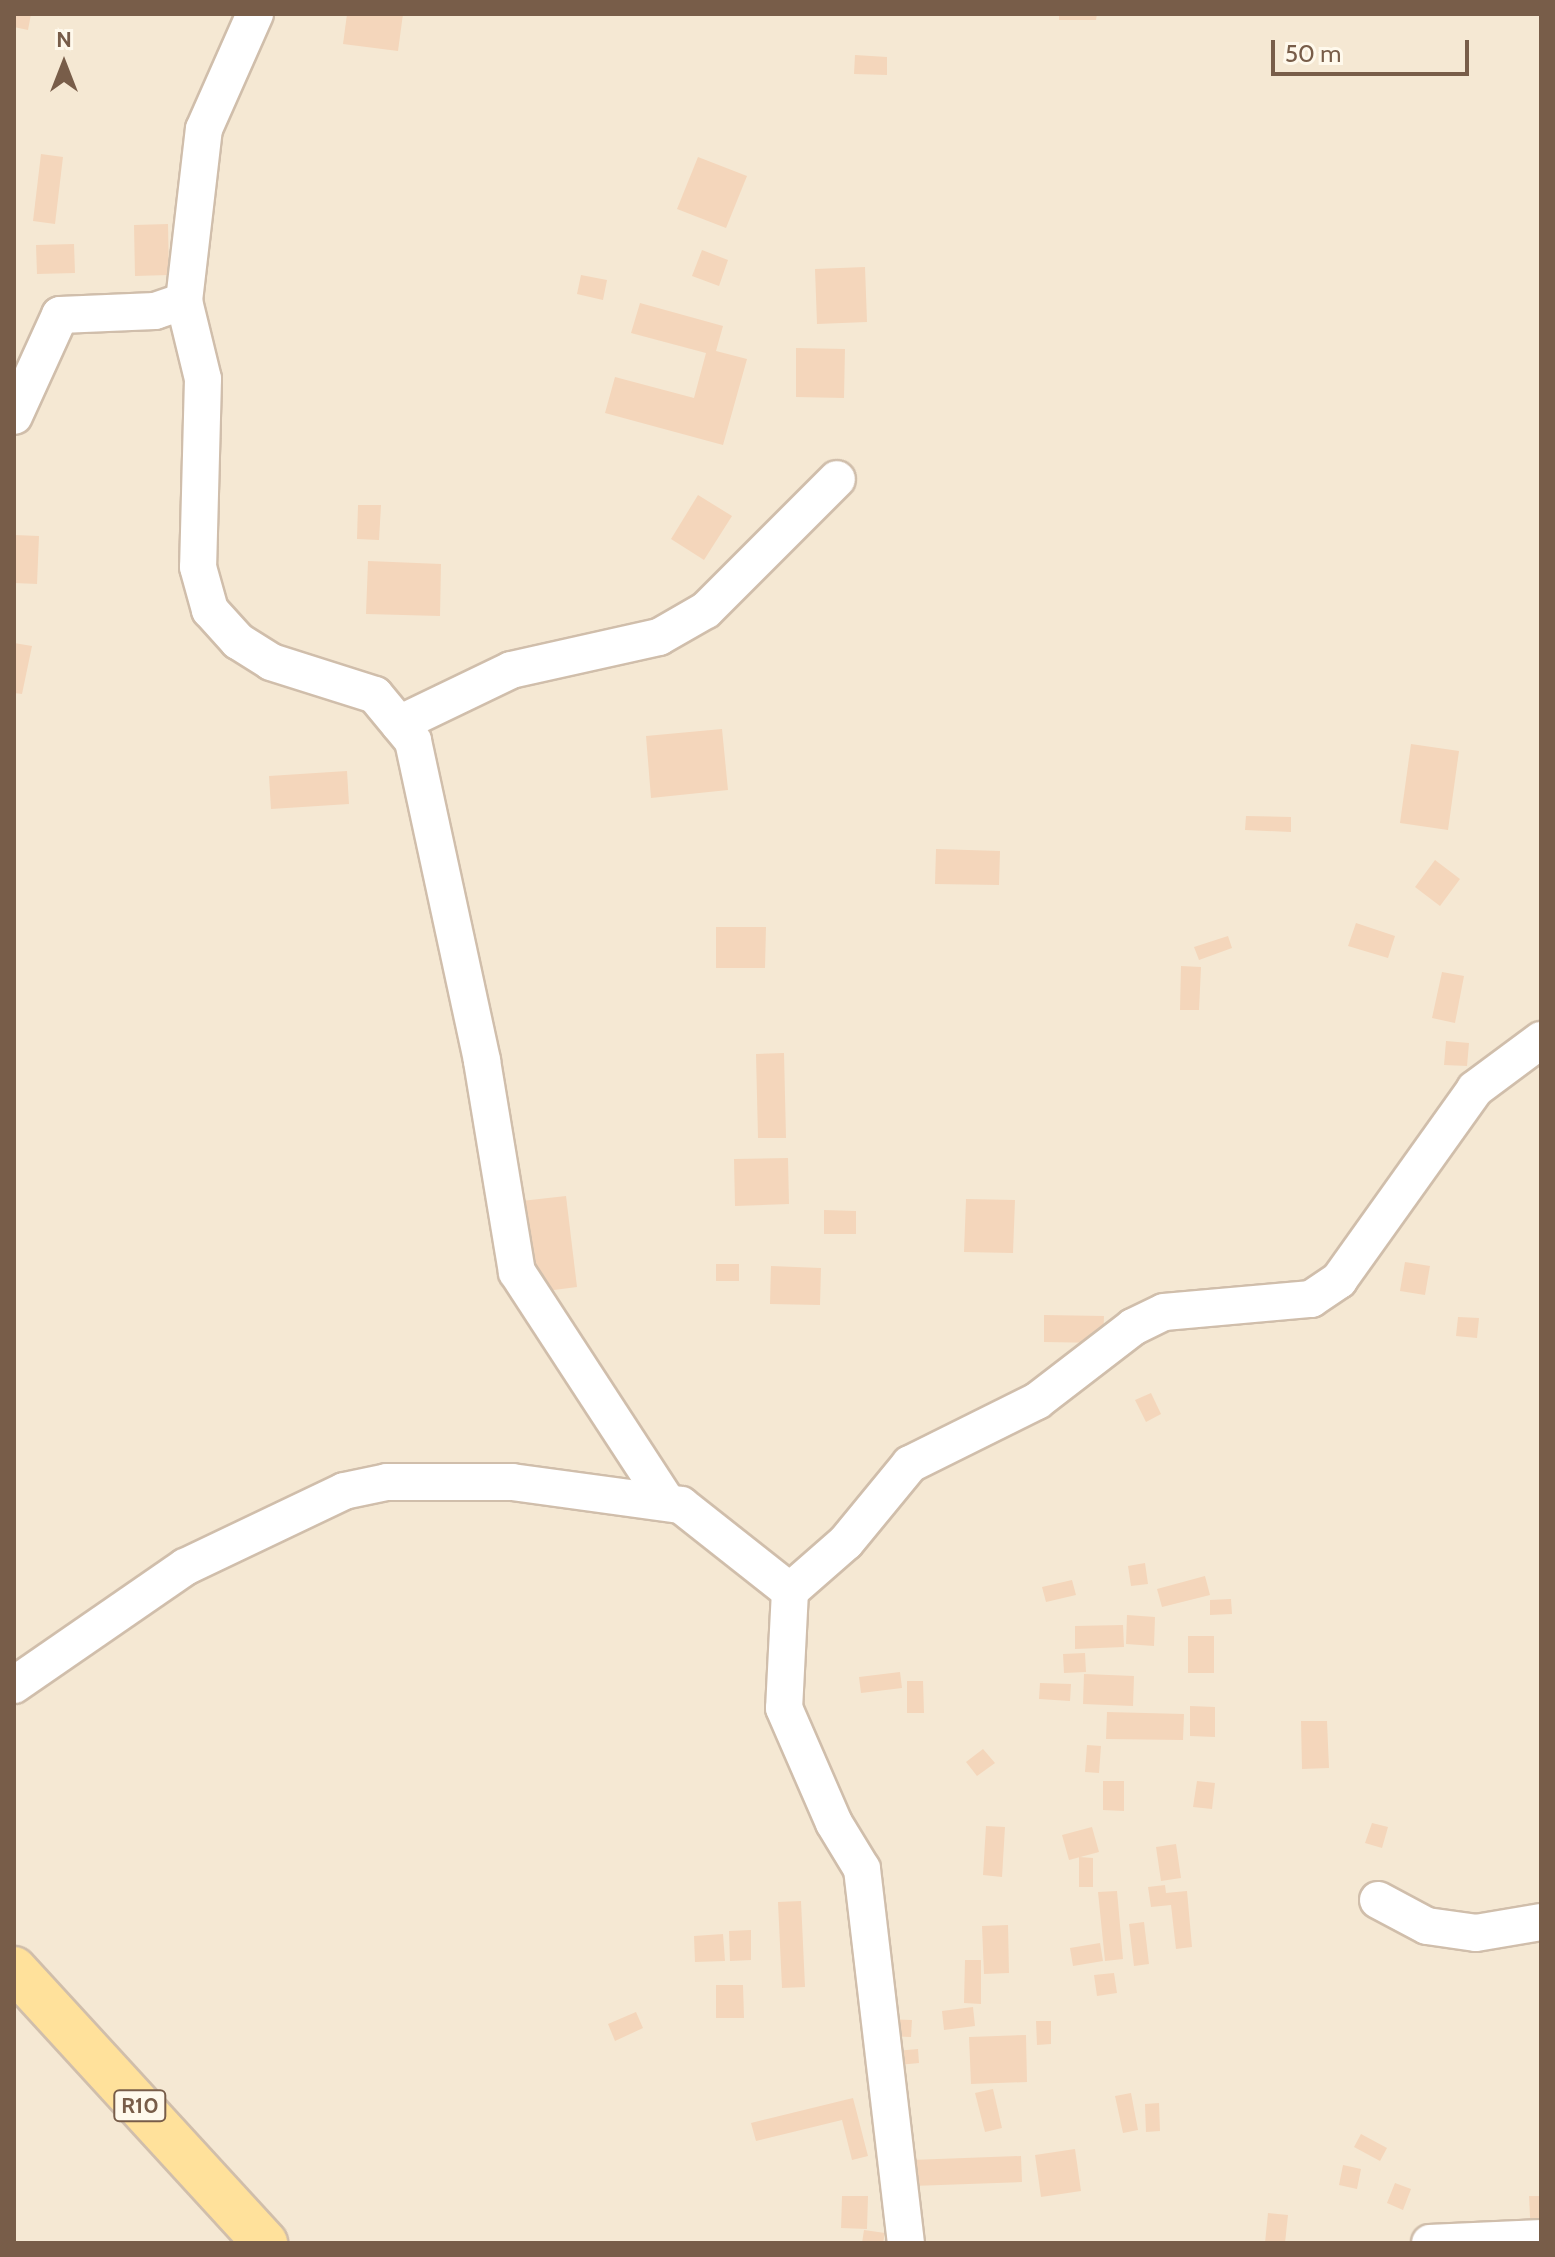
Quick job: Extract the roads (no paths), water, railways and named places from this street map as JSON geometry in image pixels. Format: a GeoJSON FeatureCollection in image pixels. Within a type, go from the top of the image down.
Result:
{"type":"FeatureCollection","features":[{"type":"Feature","properties":{"kind":"main road","name":"R10"},"geometry":{"type":"LineString","coordinates":[[14,1969],[265,2243]]}},
{"type":"Feature","properties":{"kind":"street"},"geometry":{"type":"LineString","coordinates":[[255,14],[204,129],[184,301],[203,379],[198,567],[210,610],[238,641],[271,662],[375,695],[399,724],[416,756],[482,1061],[517,1272],[666,1501]]}},
{"type":"Feature","properties":{"kind":"street"},"geometry":{"type":"LineString","coordinates":[[14,416],[60,315],[155,311],[184,301]]}},
{"type":"Feature","properties":{"kind":"street"},"geometry":{"type":"LineString","coordinates":[[399,724],[511,670],[659,637],[706,610],[837,479]]}},
{"type":"Feature","properties":{"kind":"street"},"geometry":{"type":"LineString","coordinates":[[906,2243],[862,1869],[834,1823],[784,1708],[790,1591],[846,1542],[910,1464],[1037,1401],[1133,1327],[1164,1312],[1311,1299],[1339,1280],[1475,1089],[1541,1040]]}},
{"type":"Feature","properties":{"kind":"street"},"geometry":{"type":"LineString","coordinates":[[14,1685],[185,1567],[344,1491],[387,1482],[512,1482],[666,1501],[720,1530],[790,1591]]}},
{"type":"Feature","properties":{"kind":"street"},"geometry":{"type":"LineString","coordinates":[[1378,1900],[1427,1926],[1476,1933],[1541,1922]]}},
{"type":"Feature","properties":{"kind":"street"},"geometry":{"type":"LineString","coordinates":[[1430,2243],[1541,2238]]}}]}
